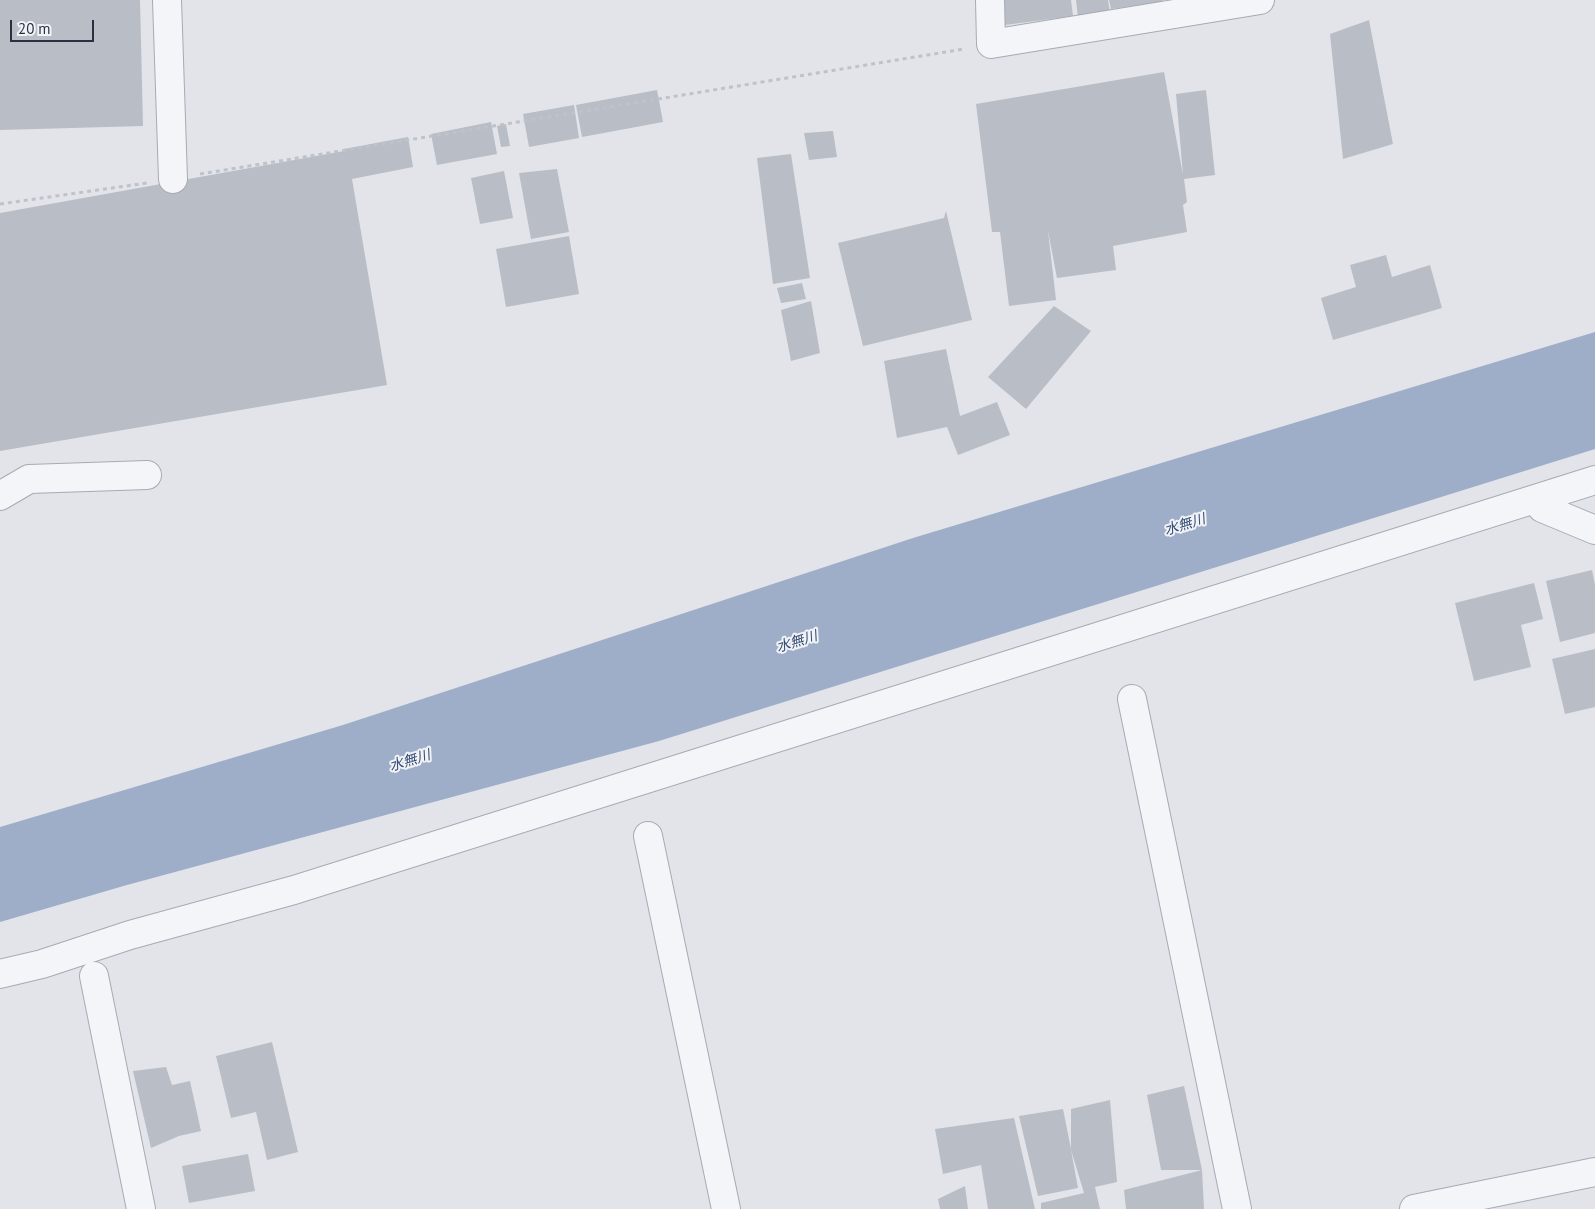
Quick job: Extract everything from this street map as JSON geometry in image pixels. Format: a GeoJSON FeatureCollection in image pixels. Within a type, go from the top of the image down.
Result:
{"type":"FeatureCollection","features":[{"type":"Feature","properties":{"kind":"street"},"geometry":{"type":"LineString","coordinates":[[167,0],[173,179]]}},
{"type":"Feature","properties":{"kind":"street"},"geometry":{"type":"LineString","coordinates":[[990,0],[991,44],[1260,0]]}},
{"type":"Feature","properties":{"kind":"street"},"geometry":{"type":"LineString","coordinates":[[0,496],[29,479],[147,475]]}},
{"type":"Feature","properties":{"kind":"street"},"geometry":{"type":"LineString","coordinates":[[0,974],[42,964],[130,935],[294,890],[1595,480]]}},
{"type":"Feature","properties":{"kind":"street"},"geometry":{"type":"LineString","coordinates":[[1535,499],[1542,508],[1595,530]]}},
{"type":"Feature","properties":{"kind":"street"},"geometry":{"type":"LineString","coordinates":[[1132,699],[1237,1209]]}},
{"type":"Feature","properties":{"kind":"street"},"geometry":{"type":"LineString","coordinates":[[648,836],[726,1209]]}},
{"type":"Feature","properties":{"kind":"street"},"geometry":{"type":"LineString","coordinates":[[94,976],[141,1209]]}},
{"type":"Feature","properties":{"kind":"street"},"geometry":{"type":"LineString","coordinates":[[1414,1209],[1595,1172]]}},
{"type":"Feature","properties":{"kind":"path"},"geometry":{"type":"LineString","coordinates":[[0,204],[173,179],[991,44]]}},
{"type":"Feature","properties":{"kind":"water","name":"水無川"},"geometry":{"type":"Polygon","coordinates":[[[1595,332],[1595,449],[659,741],[127,885],[0,922],[0,827],[343,725],[913,538],[1595,332]]]}},
{"type":"Feature","properties":{"kind":"building"},"geometry":{"type":"Polygon","coordinates":[[[0,0],[140,0],[143,126],[0,130],[0,0]]]}},
{"type":"Feature","properties":{"kind":"building"},"geometry":{"type":"Polygon","coordinates":[[[1002,0],[1071,0],[1073,16],[1005,25],[1002,0]]]}},
{"type":"Feature","properties":{"kind":"building"},"geometry":{"type":"Polygon","coordinates":[[[1076,0],[1108,0],[1110,13],[1078,17],[1076,0]]]}},
{"type":"Feature","properties":{"kind":"building"},"geometry":{"type":"Polygon","coordinates":[[[1109,0],[1163,0],[1163,2],[1111,9],[1109,0]]]}},
{"type":"Feature","properties":{"kind":"building"},"geometry":{"type":"Polygon","coordinates":[[[1369,20],[1393,144],[1343,159],[1330,34],[1369,20]]]}},
{"type":"Feature","properties":{"kind":"building"},"geometry":{"type":"Polygon","coordinates":[[[1164,72],[1183,175],[1176,94],[1206,90],[1215,175],[1184,179],[1187,202],[1183,205],[1187,232],[1113,246],[1116,270],[1057,278],[1048,231],[1056,300],[1009,306],[1000,232],[992,232],[976,104],[1164,72]]]}},
{"type":"Feature","properties":{"kind":"building"},"geometry":{"type":"Polygon","coordinates":[[[657,90],[663,122],[582,137],[576,105],[657,90]]]}},
{"type":"Feature","properties":{"kind":"building"},"geometry":{"type":"Polygon","coordinates":[[[574,105],[579,138],[529,147],[523,114],[574,105]]]}},
{"type":"Feature","properties":{"kind":"building"},"geometry":{"type":"Polygon","coordinates":[[[491,122],[497,154],[437,165],[431,134],[491,122]]]}},
{"type":"Feature","properties":{"kind":"building"},"geometry":{"type":"Polygon","coordinates":[[[506,124],[510,146],[501,147],[497,126],[506,124]]]}},
{"type":"Feature","properties":{"kind":"building"},"geometry":{"type":"Polygon","coordinates":[[[833,131],[837,157],[809,160],[804,133],[833,131]]]}},
{"type":"Feature","properties":{"kind":"building"},"geometry":{"type":"Polygon","coordinates":[[[408,137],[413,167],[352,179],[387,385],[0,451],[0,213],[344,151],[344,149],[408,137]]]}},
{"type":"Feature","properties":{"kind":"building"},"geometry":{"type":"Polygon","coordinates":[[[791,154],[810,278],[773,284],[757,158],[791,154]]]}},
{"type":"Feature","properties":{"kind":"building"},"geometry":{"type":"Polygon","coordinates":[[[557,169],[569,232],[531,239],[519,173],[557,169]]]}},
{"type":"Feature","properties":{"kind":"building"},"geometry":{"type":"Polygon","coordinates":[[[504,171],[513,218],[480,224],[471,178],[504,171]]]}},
{"type":"Feature","properties":{"kind":"building"},"geometry":{"type":"Polygon","coordinates":[[[946,211],[972,320],[863,346],[838,243],[944,218],[946,211]]]}},
{"type":"Feature","properties":{"kind":"building"},"geometry":{"type":"Polygon","coordinates":[[[569,236],[579,294],[506,307],[496,249],[569,236]]]}},
{"type":"Feature","properties":{"kind":"building"},"geometry":{"type":"Polygon","coordinates":[[[1386,255],[1392,277],[1430,265],[1442,308],[1333,340],[1321,298],[1356,287],[1350,265],[1386,255]]]}},
{"type":"Feature","properties":{"kind":"building"},"geometry":{"type":"Polygon","coordinates":[[[802,283],[806,299],[781,303],[777,288],[802,283]]]}},
{"type":"Feature","properties":{"kind":"building"},"geometry":{"type":"Polygon","coordinates":[[[811,301],[820,353],[791,361],[781,310],[811,301]]]}},
{"type":"Feature","properties":{"kind":"building"},"geometry":{"type":"Polygon","coordinates":[[[1054,306],[1091,331],[1026,409],[988,377],[1054,306]]]}},
{"type":"Feature","properties":{"kind":"building"},"geometry":{"type":"Polygon","coordinates":[[[946,349],[960,416],[997,402],[1010,435],[958,455],[947,427],[897,438],[884,361],[946,349]]]}},
{"type":"Feature","properties":{"kind":"building"},"geometry":{"type":"Polygon","coordinates":[[[1592,570],[1595,585],[1595,633],[1560,642],[1546,581],[1592,570]]]}},
{"type":"Feature","properties":{"kind":"building"},"geometry":{"type":"Polygon","coordinates":[[[1534,583],[1543,619],[1521,625],[1531,667],[1474,681],[1455,603],[1534,583]]]}},
{"type":"Feature","properties":{"kind":"building"},"geometry":{"type":"Polygon","coordinates":[[[1595,649],[1595,707],[1565,714],[1552,659],[1595,649]]]}},
{"type":"Feature","properties":{"kind":"building"},"geometry":{"type":"Polygon","coordinates":[[[272,1042],[298,1152],[267,1160],[256,1112],[231,1118],[216,1056],[272,1042]]]}},
{"type":"Feature","properties":{"kind":"building"},"geometry":{"type":"Polygon","coordinates":[[[166,1067],[172,1085],[190,1081],[201,1131],[179,1136],[151,1148],[133,1071],[166,1067]]]}},
{"type":"Feature","properties":{"kind":"building"},"geometry":{"type":"Polygon","coordinates":[[[1184,1086],[1202,1170],[1161,1170],[1147,1095],[1184,1086]]]}},
{"type":"Feature","properties":{"kind":"building"},"geometry":{"type":"Polygon","coordinates":[[[1110,1100],[1117,1182],[1095,1187],[1100,1209],[1041,1209],[1041,1203],[1084,1193],[1071,1150],[1078,1188],[1038,1196],[1019,1116],[1063,1109],[1071,1149],[1071,1109],[1110,1100]]]}},
{"type":"Feature","properties":{"kind":"building"},"geometry":{"type":"Polygon","coordinates":[[[1014,1118],[1035,1209],[988,1209],[981,1165],[943,1174],[935,1129],[1014,1118]]]}},
{"type":"Feature","properties":{"kind":"building"},"geometry":{"type":"Polygon","coordinates":[[[248,1154],[255,1191],[189,1203],[182,1166],[248,1154]]]}},
{"type":"Feature","properties":{"kind":"building"},"geometry":{"type":"Polygon","coordinates":[[[1202,1170],[1204,1209],[1126,1209],[1124,1190],[1202,1170]]]}},
{"type":"Feature","properties":{"kind":"building"},"geometry":{"type":"Polygon","coordinates":[[[965,1186],[968,1209],[940,1209],[938,1199],[965,1186]]]}}]}
